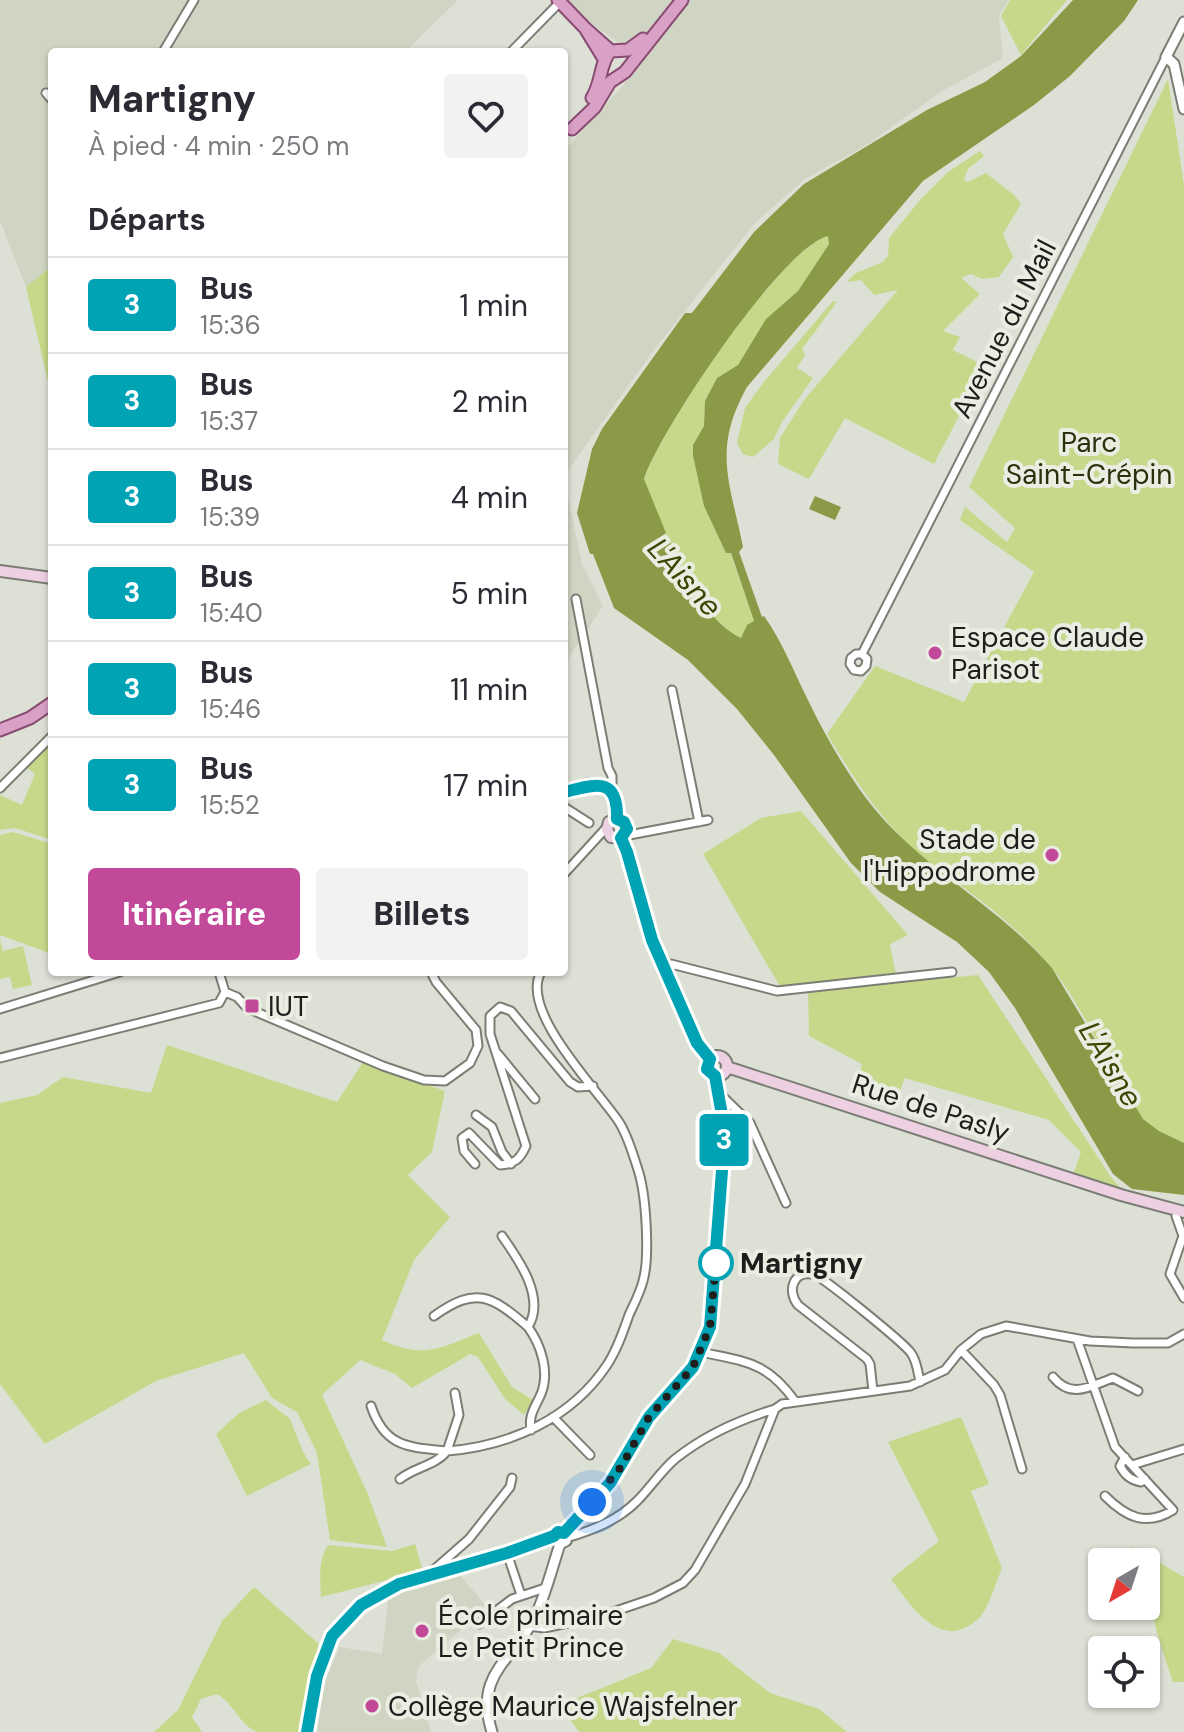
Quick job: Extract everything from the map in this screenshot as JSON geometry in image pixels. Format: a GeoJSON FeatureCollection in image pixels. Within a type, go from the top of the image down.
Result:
{"type":"FeatureCollection","features":[{"type":"Feature","properties":{"kind":"main road"},"geometry":{"type":"LineString","coordinates":[[568,133],[595,107],[610,82],[625,72],[682,0]]}},
{"type":"Feature","properties":{"kind":"main road"},"geometry":{"type":"LineString","coordinates":[[559,1],[610,57],[610,74],[618,76]]}},
{"type":"Feature","properties":{"kind":"main road"},"geometry":{"type":"LineString","coordinates":[[568,133],[598,90],[610,57],[639,43],[665,20]]}},
{"type":"Feature","properties":{"kind":"main road"},"geometry":{"type":"LineString","coordinates":[[610,57],[627,57],[628,65]]}},
{"type":"Feature","properties":{"kind":"main road"},"geometry":{"type":"LineString","coordinates":[[0,571],[48,577]]}},
{"type":"Feature","properties":{"kind":"main road"},"geometry":{"type":"LineString","coordinates":[[0,730],[30,718],[48,706]]}},
{"type":"Feature","properties":{"kind":"main road"},"geometry":{"type":"LineString","coordinates":[[568,791],[599,784],[612,791],[617,819]]}},
{"type":"Feature","properties":{"kind":"main road"},"geometry":{"type":"LineString","coordinates":[[617,819],[609,822],[627,852],[652,940],[697,1043],[710,1059]]}},
{"type":"Feature","properties":{"kind":"main road"},"geometry":{"type":"LineString","coordinates":[[616,835],[626,825],[617,819]]}},
{"type":"Feature","properties":{"kind":"main road"},"geometry":{"type":"LineString","coordinates":[[716,1056],[722,1058],[727,1067],[724,1073],[715,1076],[707,1069],[710,1059],[716,1056]]}},
{"type":"Feature","properties":{"kind":"main road","name":"Rue de Pasly"},"geometry":{"type":"LineString","coordinates":[[727,1067],[1181,1216]]}},
{"type":"Feature","properties":{"kind":"street"},"geometry":{"type":"LineString","coordinates":[[165,48],[194,0]]}},
{"type":"Feature","properties":{"kind":"street"},"geometry":{"type":"LineString","coordinates":[[515,48],[559,1]]}},
{"type":"Feature","properties":{"kind":"street","name":"Avenue du Mail"},"geometry":{"type":"LineString","coordinates":[[862,654],[1184,22]]}},
{"type":"Feature","properties":{"kind":"street"},"geometry":{"type":"LineString","coordinates":[[1166,57],[1174,64],[1184,108]]}},
{"type":"Feature","properties":{"kind":"street"},"geometry":{"type":"LineString","coordinates":[[576,599],[612,776],[612,791]]}},
{"type":"Feature","properties":{"kind":"street"},"geometry":{"type":"LineString","coordinates":[[672,690],[699,822]]}},
{"type":"Feature","properties":{"kind":"street"},"geometry":{"type":"LineString","coordinates":[[0,788],[48,740]]}},
{"type":"Feature","properties":{"kind":"street"},"geometry":{"type":"LineString","coordinates":[[599,784],[608,768]]}},
{"type":"Feature","properties":{"kind":"street"},"geometry":{"type":"LineString","coordinates":[[568,810],[589,823]]}},
{"type":"Feature","properties":{"kind":"street"},"geometry":{"type":"LineString","coordinates":[[568,870],[592,845],[616,835],[708,820]]}},
{"type":"Feature","properties":{"kind":"street"},"geometry":{"type":"LineString","coordinates":[[663,965],[671,964],[777,991],[952,972]]}},
{"type":"Feature","properties":{"kind":"street"},"geometry":{"type":"LineString","coordinates":[[0,1009],[107,976]]}},
{"type":"Feature","properties":{"kind":"street"},"geometry":{"type":"LineString","coordinates":[[0,1058],[219,1003],[225,992],[220,976]]}},
{"type":"Feature","properties":{"kind":"street"},"geometry":{"type":"LineString","coordinates":[[225,992],[237,997],[247,1008],[383,1066],[424,1080],[445,1081],[470,1063],[478,1046],[476,1030],[433,976]]}},
{"type":"Feature","properties":{"kind":"street"},"geometry":{"type":"LineString","coordinates":[[371,1406],[382,1430],[400,1443],[421,1450],[447,1451],[501,1443],[531,1430],[583,1394],[609,1363],[644,1279],[646,1208],[639,1173],[621,1125],[547,1025],[535,987],[539,976]]}},
{"type":"Feature","properties":{"kind":"street"},"geometry":{"type":"LineString","coordinates":[[475,1164],[464,1151],[462,1138],[469,1133],[500,1165],[511,1164],[522,1155],[526,1146],[490,1034],[490,1016],[500,1007],[506,1008],[570,1082],[578,1087],[593,1086]]}},
{"type":"Feature","properties":{"kind":"street"},"geometry":{"type":"LineString","coordinates":[[495,1050],[535,1099]]}},
{"type":"Feature","properties":{"kind":"street"},"geometry":{"type":"LineString","coordinates":[[492,1732],[487,1705],[493,1677],[529,1626],[561,1538],[610,1483],[649,1417],[693,1367],[710,1327],[725,1132],[715,1076]]}},
{"type":"Feature","properties":{"kind":"street"},"geometry":{"type":"LineString","coordinates":[[719,1093],[750,1123],[786,1203]]}},
{"type":"Feature","properties":{"kind":"street"},"geometry":{"type":"LineString","coordinates":[[476,1115],[492,1127],[502,1152],[511,1164]]}},
{"type":"Feature","properties":{"kind":"street"},"geometry":{"type":"LineString","coordinates":[[1181,1216],[1182,1244],[1171,1264],[1170,1274],[1184,1298]]}},
{"type":"Feature","properties":{"kind":"street"},"geometry":{"type":"LineString","coordinates":[[502,1236],[519,1260],[530,1286],[533,1315],[528,1327]]}},
{"type":"Feature","properties":{"kind":"street"},"geometry":{"type":"LineString","coordinates":[[873,1391],[867,1359],[798,1305],[791,1296],[790,1290],[799,1277],[804,1274],[819,1277],[886,1331],[911,1353],[920,1382]]}},
{"type":"Feature","properties":{"kind":"street"},"geometry":{"type":"LineString","coordinates":[[434,1316],[455,1301],[476,1297],[499,1305],[528,1327],[535,1337],[544,1367],[543,1390],[529,1421],[531,1430]]}},
{"type":"Feature","properties":{"kind":"street"},"geometry":{"type":"LineString","coordinates":[[307,1732],[317,1676],[332,1636],[343,1622],[377,1594],[428,1576],[595,1530],[614,1520],[636,1502],[672,1461],[707,1435],[782,1404],[920,1382],[945,1370],[961,1350],[981,1334],[1006,1326],[1077,1339],[1155,1344],[1168,1343],[1184,1334]]}},
{"type":"Feature","properties":{"kind":"street"},"geometry":{"type":"LineString","coordinates":[[1077,1339],[1115,1447],[1173,1510],[1184,1513]]}},
{"type":"Feature","properties":{"kind":"street"},"geometry":{"type":"LineString","coordinates":[[961,1350],[1000,1395],[1022,1469]]}},
{"type":"Feature","properties":{"kind":"street"},"geometry":{"type":"LineString","coordinates":[[701,1352],[755,1364],[768,1371],[795,1401]]}},
{"type":"Feature","properties":{"kind":"street"},"geometry":{"type":"LineString","coordinates":[[1053,1377],[1060,1386],[1082,1391],[1113,1378],[1138,1391]]}},
{"type":"Feature","properties":{"kind":"street"},"geometry":{"type":"LineString","coordinates":[[400,1479],[408,1472],[440,1460],[447,1451],[459,1415],[455,1393]]}},
{"type":"Feature","properties":{"kind":"street"},"geometry":{"type":"LineString","coordinates":[[529,1626],[544,1628],[601,1616],[654,1598],[683,1583],[695,1570],[745,1484],[775,1409]]}},
{"type":"Feature","properties":{"kind":"street"},"geometry":{"type":"LineString","coordinates":[[553,1417],[590,1455]]}},
{"type":"Feature","properties":{"kind":"street"},"geometry":{"type":"LineString","coordinates":[[1132,1465],[1184,1449]]}},
{"type":"Feature","properties":{"kind":"street"},"geometry":{"type":"LineString","coordinates":[[1125,1457],[1120,1466],[1124,1475],[1134,1481],[1145,1479]]}},
{"type":"Feature","properties":{"kind":"street"},"geometry":{"type":"LineString","coordinates":[[428,1576],[469,1539],[510,1487],[512,1478]]}},
{"type":"Feature","properties":{"kind":"street"},"geometry":{"type":"LineString","coordinates":[[1105,1496],[1118,1509],[1135,1519],[1153,1520],[1173,1510]]}},
{"type":"Feature","properties":{"kind":"street"},"geometry":{"type":"LineString","coordinates":[[507,1553],[521,1595]]}},
{"type":"Feature","properties":{"kind":"street"},"geometry":{"type":"LineString","coordinates":[[479,1624],[512,1599],[545,1588]]}},
{"type":"Feature","properties":{"kind":"shaded area"},"geometry":{"type":"Polygon","coordinates":[[[0,0],[458,0],[409,48],[48,48],[48,269],[26,287],[0,221],[0,0]]]}},
{"type":"Feature","properties":{"kind":"shaded area"},"geometry":{"type":"Polygon","coordinates":[[[560,0],[1008,0],[999,16],[1003,58],[942,91],[868,144],[805,179],[755,223],[653,351],[568,470],[568,147],[644,62],[560,0]]]}},
{"type":"Feature","properties":{"kind":"shaded area"},"geometry":{"type":"Polygon","coordinates":[[[568,497],[582,564],[603,606],[568,659],[568,497]]]}},
{"type":"Feature","properties":{"kind":"shaded area"},"geometry":{"type":"Polygon","coordinates":[[[459,1574],[487,1607],[418,1667],[416,1681],[431,1732],[317,1732],[325,1681],[340,1647],[382,1654],[388,1604],[385,1597],[459,1574]]]}},
{"type":"Feature","properties":{"kind":"green space"},"geometry":{"type":"Polygon","coordinates":[[[1010,0],[1067,0],[1021,55],[1001,16],[1010,0]]]}},
{"type":"Feature","properties":{"kind":"green space","name":"Parc Saint-Crépin"},"geometry":{"type":"Polygon","coordinates":[[[1168,79],[1184,185],[1184,1143],[1143,1119],[1067,989],[1052,969],[1005,920],[933,866],[897,833],[860,786],[827,734],[875,666],[964,702],[1034,572],[960,520],[965,507],[1007,542],[1015,528],[969,487],[1168,79]]]}},
{"type":"Feature","properties":{"kind":"green space"},"geometry":{"type":"Polygon","coordinates":[[[980,151],[984,156],[968,169],[964,179],[967,182],[986,173],[1021,204],[1003,234],[1013,257],[999,277],[982,279],[971,274],[961,278],[980,294],[943,331],[960,337],[953,350],[985,366],[934,464],[845,418],[809,479],[778,464],[780,438],[804,400],[898,290],[874,295],[861,280],[847,282],[854,274],[883,262],[888,256],[889,238],[920,200],[948,172],[980,151]]]}},
{"type":"Feature","properties":{"kind":"green space"},"geometry":{"type":"Polygon","coordinates":[[[828,236],[829,244],[798,291],[766,319],[738,365],[717,378],[705,401],[704,426],[693,445],[704,505],[726,553],[730,552],[754,621],[741,638],[729,631],[707,609],[689,581],[669,540],[666,541],[644,480],[673,423],[724,344],[781,273],[807,248],[828,236]]]}},
{"type":"Feature","properties":{"kind":"green space"},"geometry":{"type":"Polygon","coordinates":[[[48,269],[48,382],[26,287],[48,269]]]}},
{"type":"Feature","properties":{"kind":"green space"},"geometry":{"type":"Polygon","coordinates":[[[836,301],[834,306],[802,349],[805,355],[797,368],[813,378],[782,422],[774,439],[753,457],[743,454],[737,443],[745,408],[836,301]]]}},
{"type":"Feature","properties":{"kind":"green space"},"geometry":{"type":"Polygon","coordinates":[[[48,744],[48,839],[15,828],[0,830],[0,795],[22,805],[35,774],[27,768],[48,744]]]}},
{"type":"Feature","properties":{"kind":"green space"},"geometry":{"type":"Polygon","coordinates":[[[801,811],[908,935],[890,944],[896,975],[782,990],[703,854],[761,818],[801,811]]]}},
{"type":"Feature","properties":{"kind":"green space"},"geometry":{"type":"Polygon","coordinates":[[[13,832],[48,843],[48,953],[0,935],[0,835],[13,832]]]}},
{"type":"Feature","properties":{"kind":"green space"},"geometry":{"type":"Polygon","coordinates":[[[0,939],[3,951],[23,946],[32,985],[13,989],[10,977],[0,979],[0,939]]]}},
{"type":"Feature","properties":{"kind":"green space"},"geometry":{"type":"Polygon","coordinates":[[[978,975],[1123,1191],[1074,1172],[1081,1152],[1049,1120],[905,1078],[898,1095],[859,1080],[862,1064],[809,1036],[808,992],[978,975]]]}},
{"type":"Feature","properties":{"kind":"green space"},"geometry":{"type":"Polygon","coordinates":[[[167,1045],[337,1102],[363,1062],[445,1091],[432,1152],[408,1175],[450,1217],[414,1260],[382,1340],[409,1349],[430,1350],[479,1333],[512,1387],[533,1400],[524,1415],[505,1399],[478,1357],[470,1354],[412,1388],[395,1374],[360,1360],[322,1395],[367,1492],[387,1547],[330,1540],[317,1453],[297,1412],[272,1398],[244,1353],[156,1381],[45,1444],[0,1384],[0,1103],[37,1095],[63,1077],[151,1093],[167,1045]]]}},
{"type":"Feature","properties":{"kind":"green space"},"geometry":{"type":"Polygon","coordinates":[[[266,1400],[290,1419],[311,1464],[247,1496],[216,1434],[239,1413],[266,1400]]]}},
{"type":"Feature","properties":{"kind":"green space"},"geometry":{"type":"Polygon","coordinates":[[[961,1417],[989,1484],[971,1491],[1002,1568],[978,1619],[952,1631],[928,1622],[891,1579],[939,1541],[888,1442],[961,1417]]]}},
{"type":"Feature","properties":{"kind":"green space"},"geometry":{"type":"Polygon","coordinates":[[[415,1544],[423,1571],[321,1597],[321,1563],[328,1545],[392,1551],[415,1544]]]}},
{"type":"Feature","properties":{"kind":"green space"},"geometry":{"type":"Polygon","coordinates":[[[1160,1563],[1184,1577],[1184,1682],[1173,1682],[1154,1620],[1160,1620],[1160,1563]]]}},
{"type":"Feature","properties":{"kind":"green space"},"geometry":{"type":"Polygon","coordinates":[[[254,1587],[319,1644],[299,1732],[257,1732],[217,1694],[201,1699],[192,1717],[202,1732],[154,1732],[178,1710],[222,1621],[254,1587]]]}},
{"type":"Feature","properties":{"kind":"green space"},"geometry":{"type":"Polygon","coordinates":[[[673,1639],[719,1653],[770,1693],[819,1709],[847,1732],[579,1732],[560,1705],[651,1668],[673,1639]]]}},
{"type":"Feature","properties":{"kind":"water","name":"L'Aisne"},"geometry":{"type":"Polygon","coordinates":[[[1073,0],[1138,0],[1124,21],[1070,76],[1034,105],[923,181],[747,387],[730,429],[727,448],[729,484],[743,547],[739,552],[762,617],[776,635],[849,773],[868,801],[898,834],[1010,927],[1052,968],[1143,1119],[1184,1143],[1184,1195],[1132,1189],[1113,1174],[1015,1008],[989,972],[957,942],[880,892],[851,863],[737,709],[688,660],[614,608],[593,554],[590,554],[577,513],[592,449],[602,429],[685,313],[692,313],[754,232],[804,184],[927,110],[985,82],[1021,56],[1073,0]],[[828,236],[808,248],[754,305],[697,384],[654,456],[644,479],[676,564],[679,563],[713,615],[741,638],[747,625],[754,621],[731,553],[726,553],[704,506],[693,445],[704,426],[705,401],[717,378],[738,365],[766,319],[798,291],[829,244],[828,236]]]}},
{"type":"Feature","properties":{"kind":"water"},"geometry":{"type":"Polygon","coordinates":[[[815,496],[841,507],[835,520],[809,509],[815,496]]]}},
{"type":"Feature","properties":{"kind":"bus line","name":"3"},"geometry":{"type":"LineString","coordinates":[[307,1732],[317,1676],[332,1636],[343,1622],[370,1598],[399,1584],[507,1553],[558,1532],[564,1533],[610,1483],[649,1417],[693,1367],[710,1327],[725,1132],[715,1076],[707,1069],[710,1059],[697,1043],[652,940],[621,838],[627,829],[624,822],[617,819],[615,796],[599,784],[568,791]]}},
{"type":"Feature","properties":{"kind":"place","name":"Espace Claude Parisot"},"geometry":{"type":"Point","coordinates":[935,653]}},
{"type":"Feature","properties":{"kind":"place","name":"Stade de l'Hippodrome"},"geometry":{"type":"Point","coordinates":[1052,855]}},
{"type":"Feature","properties":{"kind":"place","name":"IUT"},"geometry":{"type":"Point","coordinates":[252,1006]}},
{"type":"Feature","properties":{"kind":"place","name":"Martigny"},"geometry":{"type":"Point","coordinates":[716,1263]}},
{"type":"Feature","properties":{"kind":"place","name":"École primaire Le Petit Prince"},"geometry":{"type":"Point","coordinates":[422,1631]}},
{"type":"Feature","properties":{"kind":"place","name":"Collège Maurice Wajsfelner"},"geometry":{"type":"Point","coordinates":[372,1706]}},
{"type":"Feature","properties":{"kind":"route"},"geometry":{"type":"LineString","coordinates":[[592,1502],[621,1467],[649,1417],[693,1367],[701,1352],[710,1327],[716,1263]]}}]}
